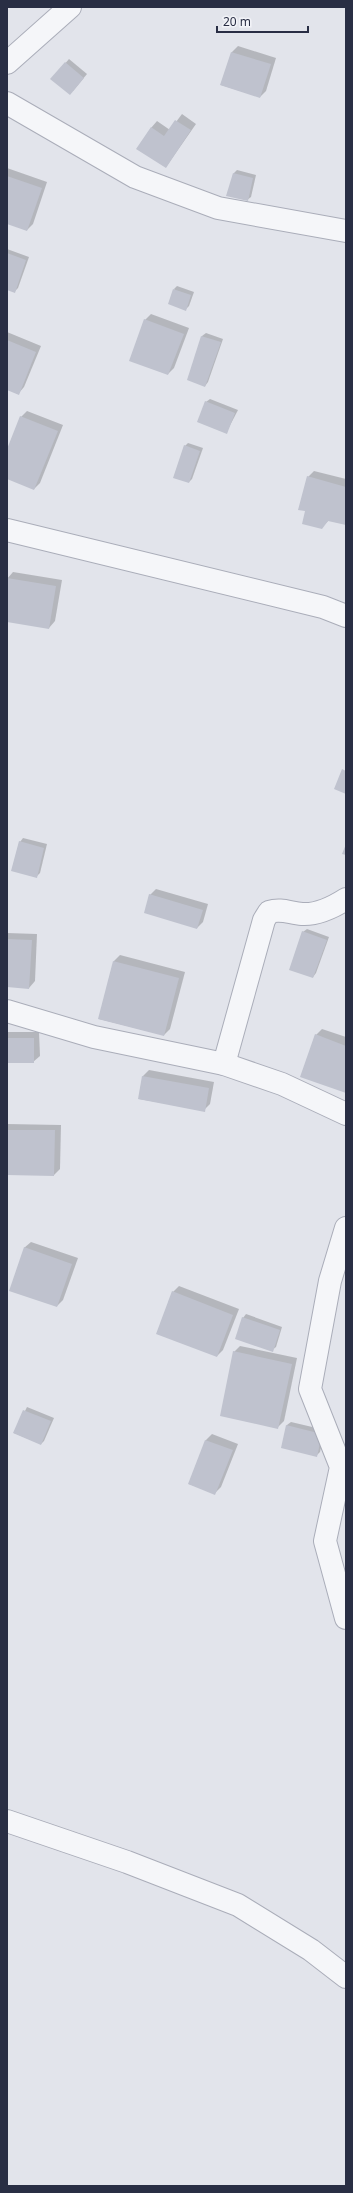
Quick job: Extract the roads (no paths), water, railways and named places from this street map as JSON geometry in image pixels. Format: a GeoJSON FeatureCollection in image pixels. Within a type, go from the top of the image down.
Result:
{"type":"FeatureCollection","features":[{"type":"Feature","properties":{"kind":"street"},"geometry":{"type":"LineString","coordinates":[[7,63],[70,7]]}},
{"type":"Feature","properties":{"kind":"street"},"geometry":{"type":"LineString","coordinates":[[7,103],[135,177],[190,198],[218,208],[346,231]]}},
{"type":"Feature","properties":{"kind":"street"},"geometry":{"type":"LineString","coordinates":[[7,530],[323,607],[346,616]]}},
{"type":"Feature","properties":{"kind":"street"},"geometry":{"type":"LineString","coordinates":[[224,1064],[264,920],[269,912],[288,911],[303,914],[318,912],[346,899]]}},
{"type":"Feature","properties":{"kind":"street"},"geometry":{"type":"LineString","coordinates":[[7,1011],[94,1037],[224,1064],[282,1084],[346,1114]]}},
{"type":"Feature","properties":{"kind":"street"},"geometry":{"type":"LineString","coordinates":[[346,1228],[330,1281],[310,1389],[341,1466],[325,1541],[346,1618]]}},
{"type":"Feature","properties":{"kind":"street"},"geometry":{"type":"LineString","coordinates":[[7,1821],[127,1862],[238,1905],[311,1950],[346,1977]]}}]}
